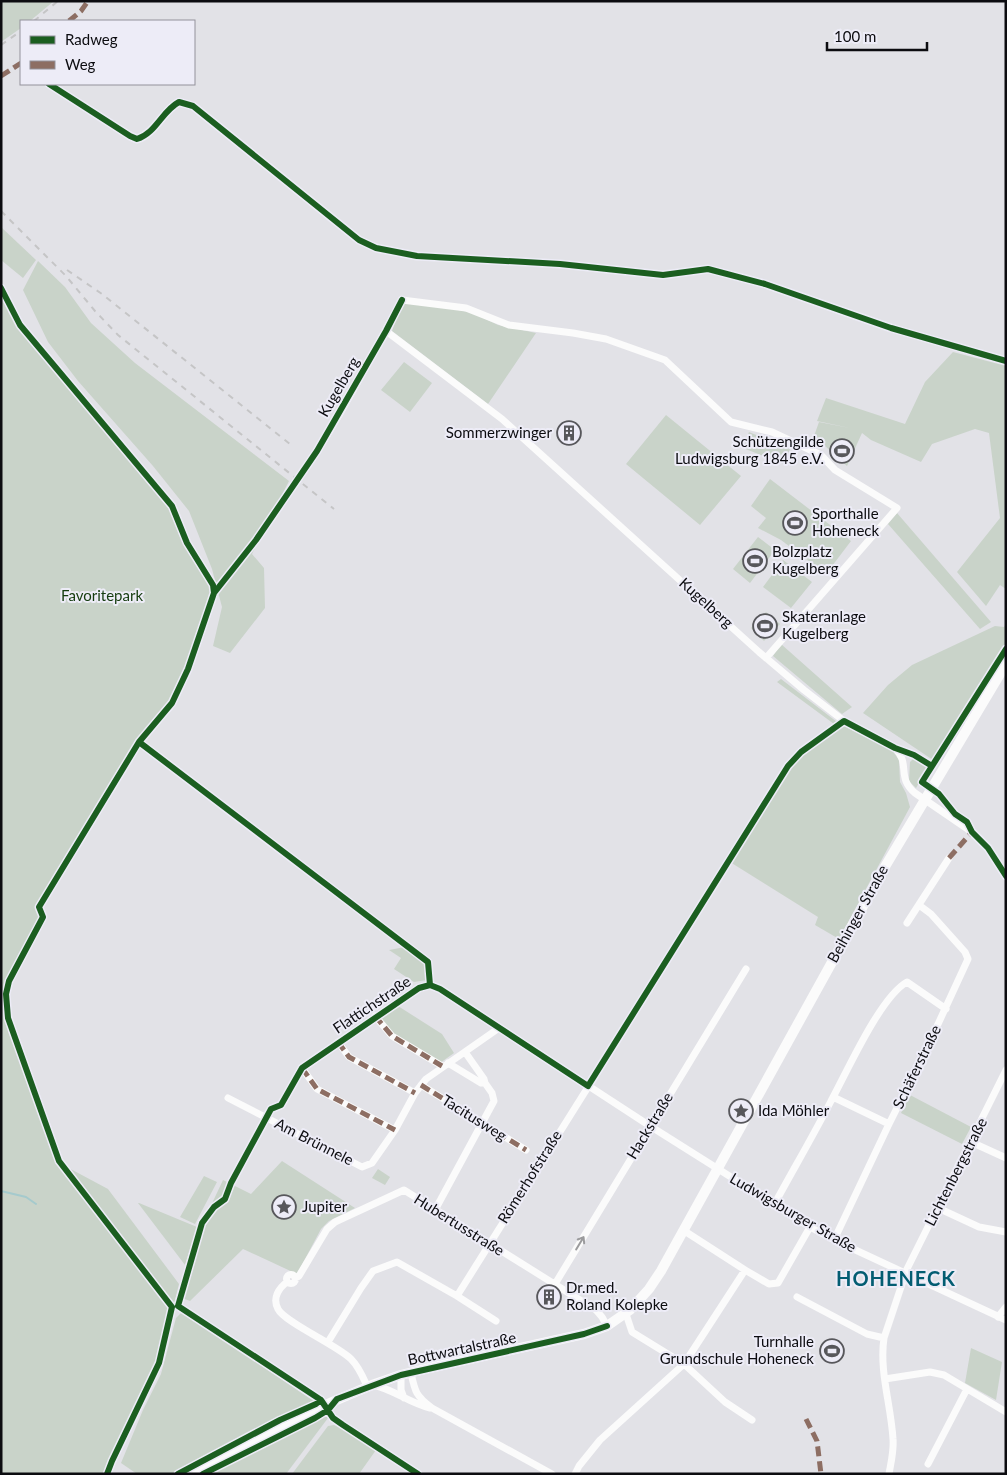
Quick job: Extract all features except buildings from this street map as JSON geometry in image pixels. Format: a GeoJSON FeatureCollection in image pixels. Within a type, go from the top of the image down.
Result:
{"type":"FeatureCollection","features":[{"type":"Feature","properties":{"kind":"main road","name":"Beihinger Straße"},"geometry":{"type":"LineString","coordinates":[[716,1168],[879,877],[1006,664]]}},
{"type":"Feature","properties":{"kind":"main road","name":"Bottwartalstraße"},"geometry":{"type":"LineString","coordinates":[[187,1474],[331,1402],[369,1386],[406,1374],[584,1334],[607,1326],[626,1314],[649,1289],[684,1230],[716,1168]]}},
{"type":"Feature","properties":{"kind":"street","name":"Kugelberg"},"geometry":{"type":"LineString","coordinates":[[294,485],[317,451],[402,300],[466,308],[509,325],[573,332],[606,339],[658,357],[665,360],[731,422],[772,432],[821,455],[835,470],[897,508],[766,658]]}},
{"type":"Feature","properties":{"kind":"street","name":"Kugelberg"},"geometry":{"type":"LineString","coordinates":[[386,331],[502,419],[766,658],[844,720],[895,748],[902,755],[907,785],[924,799]]}},
{"type":"Feature","properties":{"kind":"street"},"geometry":{"type":"LineString","coordinates":[[924,799],[972,832],[988,848],[1006,876]]}},
{"type":"Feature","properties":{"kind":"street"},"geometry":{"type":"LineString","coordinates":[[907,923],[949,858]]}},
{"type":"Feature","properties":{"kind":"street","name":"Schäferstraße"},"geometry":{"type":"LineString","coordinates":[[834,1240],[946,1009],[968,959],[965,952],[931,914],[919,905]]}},
{"type":"Feature","properties":{"kind":"street"},"geometry":{"type":"LineString","coordinates":[[374,921],[428,962],[430,985]]}},
{"type":"Feature","properties":{"kind":"street","name":"Hackstraße"},"geometry":{"type":"LineString","coordinates":[[555,1284],[746,969]]}},
{"type":"Feature","properties":{"kind":"street"},"geometry":{"type":"LineString","coordinates":[[774,1205],[867,1033],[898,987],[907,982],[946,1009]]}},
{"type":"Feature","properties":{"kind":"street","name":"Flattichstraße"},"geometry":{"type":"LineString","coordinates":[[266,1118],[272,1108],[281,1105],[302,1068],[375,1016],[419,988],[430,985],[440,989],[716,1168]]}},
{"type":"Feature","properties":{"kind":"street"},"geometry":{"type":"LineString","coordinates":[[375,1016],[392,1036],[445,1065],[481,1083],[485,1083]]}},
{"type":"Feature","properties":{"kind":"street"},"geometry":{"type":"LineString","coordinates":[[302,1068],[317,1089],[395,1130],[415,1093],[426,1079],[499,1028]]}},
{"type":"Feature","properties":{"kind":"street"},"geometry":{"type":"LineString","coordinates":[[338,1042],[349,1057],[415,1093]]}},
{"type":"Feature","properties":{"kind":"street"},"geometry":{"type":"LineString","coordinates":[[435,1210],[494,1101],[484,1079],[466,1052]]}},
{"type":"Feature","properties":{"kind":"street","name":"Römerhofstraße"},"geometry":{"type":"LineString","coordinates":[[457,1296],[605,1060]]}},
{"type":"Feature","properties":{"kind":"street","name":"Lichtenbergstraße"},"geometry":{"type":"LineString","coordinates":[[889,1474],[893,1439],[885,1379],[884,1338],[905,1274],[1006,1070]]}},
{"type":"Feature","properties":{"kind":"street","name":"Tacitusweg"},"geometry":{"type":"LineString","coordinates":[[421,1085],[526,1150]]}},
{"type":"Feature","properties":{"kind":"street","name":"Am Brünnele"},"geometry":{"type":"LineString","coordinates":[[228,1098],[362,1167],[372,1163],[395,1130]]}},
{"type":"Feature","properties":{"kind":"street"},"geometry":{"type":"LineString","coordinates":[[833,1098],[889,1124]]}},
{"type":"Feature","properties":{"kind":"street","name":"Am Brünnele"},"geometry":{"type":"LineString","coordinates":[[231,1183],[266,1118]]}},
{"type":"Feature","properties":{"kind":"street"},"geometry":{"type":"LineString","coordinates":[[971,1142],[1006,1158]]}},
{"type":"Feature","properties":{"kind":"street","name":"Ludwigsburger Straße"},"geometry":{"type":"LineString","coordinates":[[716,1168],[834,1240],[1002,1319]]}},
{"type":"Feature","properties":{"kind":"street","name":"Hubertusstraße"},"geometry":{"type":"LineString","coordinates":[[328,1342],[284,1316],[278,1309],[276,1296],[290,1275],[296,1278],[299,1276],[327,1229],[335,1222],[404,1190],[596,1310],[607,1326]]}},
{"type":"Feature","properties":{"kind":"street"},"geometry":{"type":"LineString","coordinates":[[938,1208],[979,1227],[1006,1232]]}},
{"type":"Feature","properties":{"kind":"street"},"geometry":{"type":"LineString","coordinates":[[684,1230],[769,1284],[778,1282],[810,1227]]}},
{"type":"Feature","properties":{"kind":"street"},"geometry":{"type":"LineString","coordinates":[[432,1408],[420,1406],[387,1388],[369,1386],[350,1358],[328,1342],[373,1271],[392,1263],[403,1264],[496,1321]]}},
{"type":"Feature","properties":{"kind":"street"},"geometry":{"type":"LineString","coordinates":[[575,1474],[579,1466],[600,1440],[684,1364],[745,1270]]}},
{"type":"Feature","properties":{"kind":"street"},"geometry":{"type":"LineString","coordinates":[[797,1297],[867,1334],[884,1338]]}},
{"type":"Feature","properties":{"kind":"street"},"geometry":{"type":"LineString","coordinates":[[1002,1319],[1006,1307]]}},
{"type":"Feature","properties":{"kind":"street"},"geometry":{"type":"LineString","coordinates":[[626,1314],[632,1332],[684,1364],[724,1402],[752,1420]]}},
{"type":"Feature","properties":{"kind":"street"},"geometry":{"type":"LineString","coordinates":[[885,1379],[930,1372],[944,1375],[1006,1412]]}},
{"type":"Feature","properties":{"kind":"street"},"geometry":{"type":"LineString","coordinates":[[404,1398],[401,1390],[406,1374]]}},
{"type":"Feature","properties":{"kind":"street"},"geometry":{"type":"LineString","coordinates":[[406,1374],[416,1396],[432,1408],[552,1474]]}},
{"type":"Feature","properties":{"kind":"street"},"geometry":{"type":"LineString","coordinates":[[928,1464],[967,1390]]}},
{"type":"Feature","properties":{"kind":"green space"},"geometry":{"type":"Polygon","coordinates":[[[1,1],[54,1],[31,20],[20,20],[20,29],[1,42],[1,1]]]}},
{"type":"Feature","properties":{"kind":"green space"},"geometry":{"type":"Polygon","coordinates":[[[1,227],[36,260],[23,278],[1,260],[1,227]]]}},
{"type":"Feature","properties":{"kind":"green space"},"geometry":{"type":"Polygon","coordinates":[[[38,261],[65,287],[91,323],[135,363],[289,481],[252,554],[264,568],[265,608],[230,653],[213,646],[222,607],[212,569],[189,511],[153,466],[78,381],[48,342],[23,290],[38,261]]]}},
{"type":"Feature","properties":{"kind":"green space","name":"Favoritepark"},"geometry":{"type":"Polygon","coordinates":[[[1,297],[15,322],[174,510],[213,586],[186,668],[170,703],[134,743],[39,907],[43,917],[9,981],[6,994],[8,1018],[42,1115],[56,1162],[161,1294],[169,1308],[156,1363],[105,1474],[1,1474],[1,297]]]}},
{"type":"Feature","properties":{"kind":"green space"},"geometry":{"type":"Polygon","coordinates":[[[402,303],[473,313],[498,325],[536,333],[488,404],[392,331],[402,303]]]}},
{"type":"Feature","properties":{"kind":"green space"},"geometry":{"type":"Polygon","coordinates":[[[953,352],[1006,366],[1006,589],[1000,585],[986,606],[957,572],[1000,518],[989,433],[975,429],[932,444],[921,462],[871,440],[862,433],[847,466],[814,436],[819,422],[850,428],[817,421],[826,398],[905,424],[925,382],[953,352]]]}},
{"type":"Feature","properties":{"kind":"green space"},"geometry":{"type":"Polygon","coordinates":[[[404,362],[432,383],[410,412],[381,390],[404,362]]]}},
{"type":"Feature","properties":{"kind":"green space"},"geometry":{"type":"Polygon","coordinates":[[[666,415],[741,476],[700,525],[626,464],[666,415]]]}},
{"type":"Feature","properties":{"kind":"green space"},"geometry":{"type":"Polygon","coordinates":[[[749,432],[790,449],[784,464],[743,448],[749,432]]]}},
{"type":"Feature","properties":{"kind":"green space","name":"Sporthalle Hoheneck"},"geometry":{"type":"Polygon","coordinates":[[[770,479],[851,541],[826,574],[781,540],[758,528],[766,518],[751,506],[770,479]]]}},
{"type":"Feature","properties":{"kind":"green space"},"geometry":{"type":"Polygon","coordinates":[[[897,513],[991,622],[980,629],[888,524],[897,513]]]}},
{"type":"Feature","properties":{"kind":"green space"},"geometry":{"type":"Polygon","coordinates":[[[758,537],[775,550],[750,583],[733,569],[758,537]]]}},
{"type":"Feature","properties":{"kind":"green space"},"geometry":{"type":"Polygon","coordinates":[[[783,560],[812,582],[791,608],[763,587],[783,560]]]}},
{"type":"Feature","properties":{"kind":"green space","name":"Skateranlage Kugelberg"},"geometry":{"type":"Polygon","coordinates":[[[766,612],[780,624],[764,641],[751,628],[766,612]]]}},
{"type":"Feature","properties":{"kind":"green space"},"geometry":{"type":"Polygon","coordinates":[[[1006,624],[1006,648],[933,760],[863,713],[888,685],[912,665],[995,626],[1004,627],[1006,624]]]}},
{"type":"Feature","properties":{"kind":"green space"},"geometry":{"type":"Polygon","coordinates":[[[781,644],[852,707],[842,714],[773,656],[781,644]]]}},
{"type":"Feature","properties":{"kind":"green space"},"geometry":{"type":"Polygon","coordinates":[[[781,679],[837,722],[834,724],[777,682],[781,679]]]}},
{"type":"Feature","properties":{"kind":"green space"},"geometry":{"type":"Polygon","coordinates":[[[844,726],[892,750],[899,760],[900,782],[910,807],[839,939],[815,925],[818,917],[730,862],[791,765],[809,749],[844,726]]]}},
{"type":"Feature","properties":{"kind":"green space"},"geometry":{"type":"Polygon","coordinates":[[[913,759],[929,766],[916,788],[909,781],[910,762],[913,759]]]}},
{"type":"Feature","properties":{"kind":"green space"},"geometry":{"type":"Polygon","coordinates":[[[405,947],[426,965],[427,980],[414,982],[394,969],[401,958],[389,950],[405,947]]]}},
{"type":"Feature","properties":{"kind":"green space"},"geometry":{"type":"Polygon","coordinates":[[[398,1006],[442,1034],[454,1053],[440,1063],[393,1034],[380,1018],[398,1006]]]}},
{"type":"Feature","properties":{"kind":"green space"},"geometry":{"type":"Polygon","coordinates":[[[910,1095],[971,1127],[962,1144],[901,1113],[910,1095]]]}},
{"type":"Feature","properties":{"kind":"green space"},"geometry":{"type":"Polygon","coordinates":[[[282,1161],[355,1208],[329,1221],[321,1229],[297,1274],[243,1249],[190,1301],[182,1298],[200,1229],[223,1180],[251,1194],[282,1161]]]}},
{"type":"Feature","properties":{"kind":"green space"},"geometry":{"type":"Polygon","coordinates":[[[65,1166],[108,1189],[179,1284],[174,1304],[171,1303],[65,1166]]]}},
{"type":"Feature","properties":{"kind":"green space"},"geometry":{"type":"Polygon","coordinates":[[[378,1169],[390,1177],[385,1185],[372,1178],[378,1169]]]}},
{"type":"Feature","properties":{"kind":"green space"},"geometry":{"type":"Polygon","coordinates":[[[204,1176],[217,1182],[195,1224],[180,1217],[204,1176]]]}},
{"type":"Feature","properties":{"kind":"green space"},"geometry":{"type":"Polygon","coordinates":[[[138,1203],[197,1227],[185,1265],[138,1203]]]}},
{"type":"Feature","properties":{"kind":"green space"},"geometry":{"type":"Polygon","coordinates":[[[182,1312],[315,1402],[173,1474],[137,1474],[121,1463],[143,1410],[161,1374],[176,1318],[182,1312]]]}},
{"type":"Feature","properties":{"kind":"green space"},"geometry":{"type":"Polygon","coordinates":[[[971,1348],[1002,1362],[996,1400],[965,1383],[971,1348]]]}},
{"type":"Feature","properties":{"kind":"green space"},"geometry":{"type":"Polygon","coordinates":[[[325,1414],[328,1418],[286,1474],[208,1474],[325,1414]]]}},
{"type":"Feature","properties":{"kind":"green space"},"geometry":{"type":"Polygon","coordinates":[[[334,1425],[376,1450],[359,1474],[292,1474],[328,1426],[334,1425]]]}},
{"type":"Feature","properties":{"kind":"waterway"},"geometry":{"type":"LineString","coordinates":[[1,1191],[26,1197],[36,1204]]}},
{"type":"Feature","properties":{"kind":"railway"},"geometry":{"type":"LineString","coordinates":[[35,20],[58,1]]}},
{"type":"Feature","properties":{"kind":"railway"},"geometry":{"type":"LineString","coordinates":[[1,45],[20,32]]}},
{"type":"Feature","properties":{"kind":"railway"},"geometry":{"type":"LineString","coordinates":[[1,211],[66,276],[118,335],[334,509]]}},
{"type":"Feature","properties":{"kind":"railway"},"geometry":{"type":"LineString","coordinates":[[67,270],[102,294],[290,444]]}},
{"type":"Feature","properties":{"kind":"marked path"},"geometry":{"type":"LineString","coordinates":[[70,20],[81,11],[88,1]]}},
{"type":"Feature","properties":{"kind":"marked path"},"geometry":{"type":"LineString","coordinates":[[1,76],[20,64]]}},
{"type":"Feature","properties":{"kind":"marked path"},"geometry":{"type":"LineString","coordinates":[[949,858],[972,832],[971,830]]}},
{"type":"Feature","properties":{"kind":"marked path"},"geometry":{"type":"LineString","coordinates":[[375,1016],[392,1036],[442,1066]]}},
{"type":"Feature","properties":{"kind":"marked path"},"geometry":{"type":"LineString","coordinates":[[338,1042],[349,1057],[415,1093]]}},
{"type":"Feature","properties":{"kind":"marked path"},"geometry":{"type":"LineString","coordinates":[[302,1068],[317,1089],[395,1130]]}},
{"type":"Feature","properties":{"kind":"marked path"},"geometry":{"type":"LineString","coordinates":[[421,1085],[526,1150]]}},
{"type":"Feature","properties":{"kind":"marked path"},"geometry":{"type":"LineString","coordinates":[[806,1419],[817,1441],[821,1474]]}},
{"type":"Feature","properties":{"kind":"cycle path"},"geometry":{"type":"LineString","coordinates":[[51,85],[137,139],[149,132],[179,102],[193,106],[359,240],[376,248],[417,256],[560,264],[663,275],[708,269],[765,284],[891,328],[1006,361]]}},
{"type":"Feature","properties":{"kind":"cycle path"},"geometry":{"type":"LineString","coordinates":[[1,288],[20,325],[172,506],[187,543],[213,585],[214,593],[188,669],[172,703],[139,742],[39,907],[43,917],[9,981],[6,994],[8,1018],[59,1161],[172,1307],[159,1363],[107,1474]]}},
{"type":"Feature","properties":{"kind":"cycle path"},"geometry":{"type":"LineString","coordinates":[[214,593],[256,540],[317,451],[402,300]]}},
{"type":"Feature","properties":{"kind":"cycle path"},"geometry":{"type":"LineString","coordinates":[[1006,649],[922,782],[939,794],[955,814],[967,822],[972,832],[988,848],[1006,876]]}},
{"type":"Feature","properties":{"kind":"cycle path"},"geometry":{"type":"LineString","coordinates":[[178,1306],[202,1223],[214,1207],[225,1199],[231,1183],[271,1109],[281,1105],[302,1068],[419,988],[430,985],[440,989],[588,1086],[788,766],[801,752],[844,721],[895,748],[914,755],[932,766]]}},
{"type":"Feature","properties":{"kind":"cycle path"},"geometry":{"type":"LineString","coordinates":[[139,742],[428,962],[430,985]]}},
{"type":"Feature","properties":{"kind":"cycle path"},"geometry":{"type":"LineString","coordinates":[[178,1306],[321,1400],[333,1418],[418,1474]]}},
{"type":"Feature","properties":{"kind":"cycle path"},"geometry":{"type":"LineString","coordinates":[[203,1474],[315,1418],[328,1410],[337,1399],[401,1375],[584,1334],[607,1326]]}},
{"type":"Feature","properties":{"kind":"cycle path"},"geometry":{"type":"LineString","coordinates":[[178,1474],[321,1400]]}},
{"type":"Feature","properties":{"kind":"place","name":"Sommerzwinger"},"geometry":{"type":"Point","coordinates":[569,433]}},
{"type":"Feature","properties":{"kind":"place","name":"Schützengilde Ludwigsburg 1845 e.V."},"geometry":{"type":"Point","coordinates":[842,451]}},
{"type":"Feature","properties":{"kind":"place","name":"Sporthalle Hoheneck"},"geometry":{"type":"Point","coordinates":[795,523]}},
{"type":"Feature","properties":{"kind":"place","name":"Bolzplatz Kugelberg"},"geometry":{"type":"Point","coordinates":[755,561]}},
{"type":"Feature","properties":{"kind":"place","name":"Skateranlage Kugelberg"},"geometry":{"type":"Point","coordinates":[765,626]}},
{"type":"Feature","properties":{"kind":"place","name":"Ida Möhler"},"geometry":{"type":"Point","coordinates":[741,1111]}},
{"type":"Feature","properties":{"kind":"place","name":"Jupiter"},"geometry":{"type":"Point","coordinates":[284,1207]}},
{"type":"Feature","properties":{"kind":"place","name":"Dr.med. Roland Kolepke"},"geometry":{"type":"Point","coordinates":[549,1297]}},
{"type":"Feature","properties":{"kind":"place","name":"Turnhalle Grundschule Hoheneck"},"geometry":{"type":"Point","coordinates":[832,1351]}},
{"type":"Feature","properties":{"kind":"district","name":"HOHENECK"},"geometry":{"type":"Point","coordinates":[896,1279]}}]}
